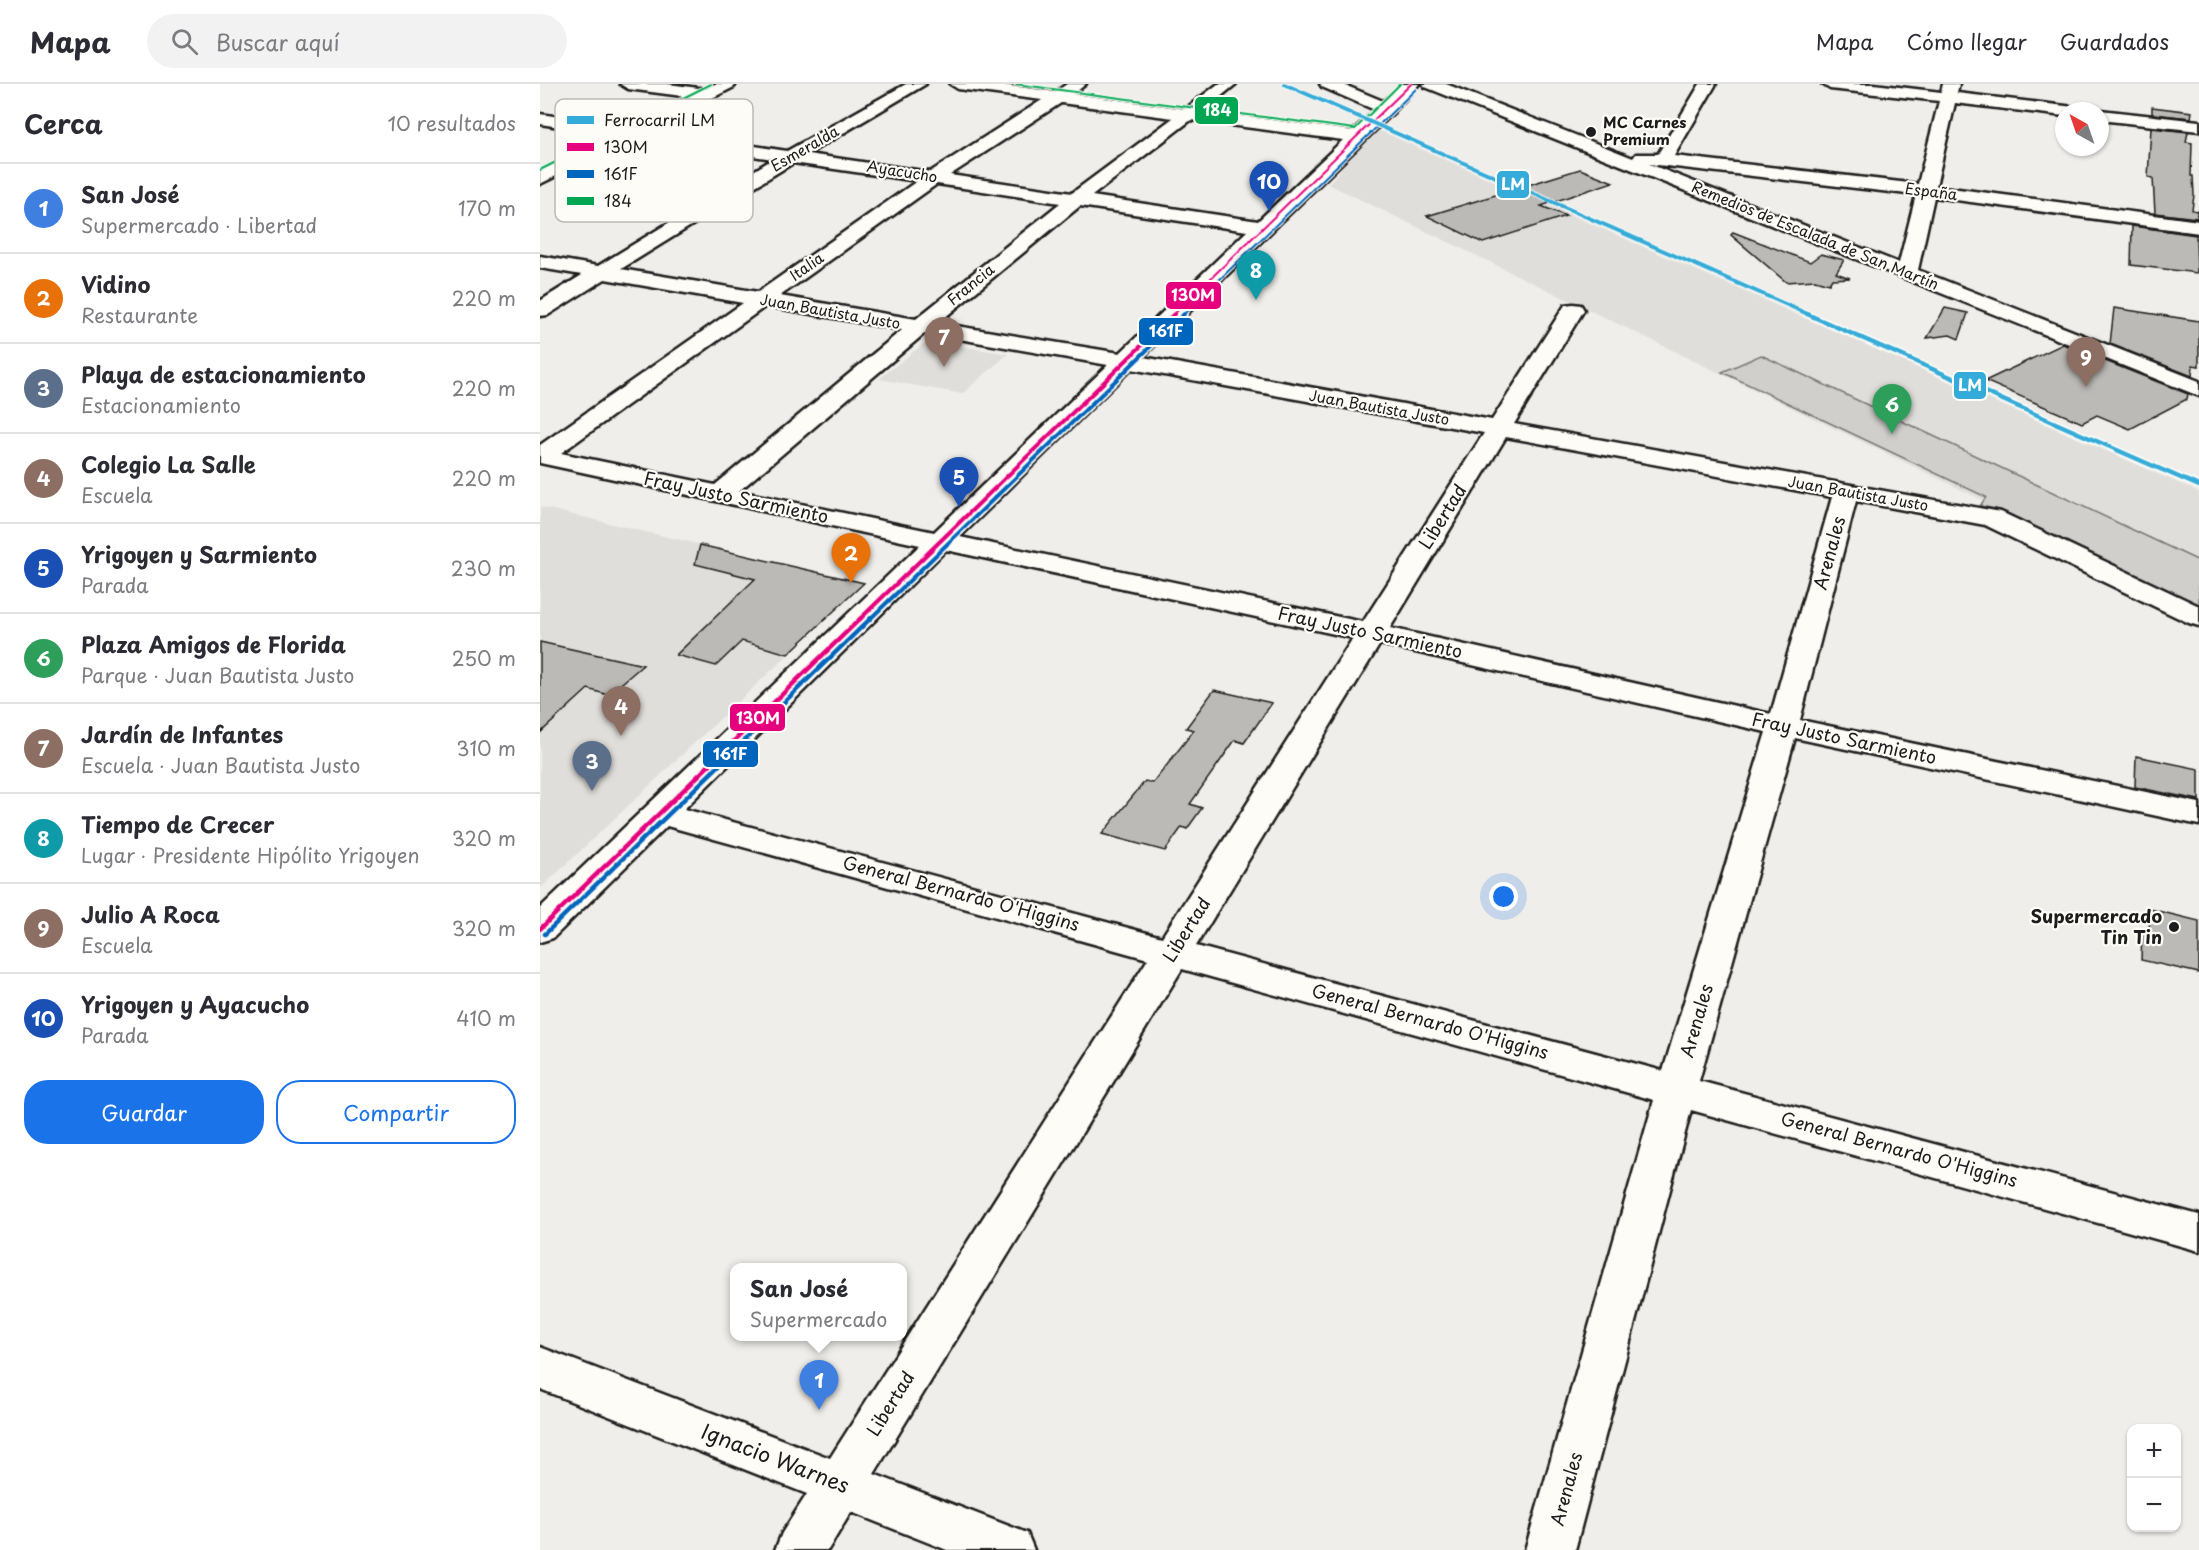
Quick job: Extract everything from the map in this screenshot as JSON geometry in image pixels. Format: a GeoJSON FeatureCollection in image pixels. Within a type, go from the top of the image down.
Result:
{"type":"FeatureCollection","features":[{"type":"Feature","properties":{"kind":"street"},"geometry":{"type":"LineString","coordinates":[[628,84],[708,94]]}},
{"type":"Feature","properties":{"kind":"street"},"geometry":{"type":"LineString","coordinates":[[698,99],[728,84]]}},
{"type":"Feature","properties":{"kind":"street","name":"Esmeralda"},"geometry":{"type":"LineString","coordinates":[[753,180],[918,84]]}},
{"type":"Feature","properties":{"kind":"street"},"geometry":{"type":"LineString","coordinates":[[958,84],[1359,137]]}},
{"type":"Feature","properties":{"kind":"street","name":"Italia"},"geometry":{"type":"LineString","coordinates":[[540,456],[935,177],[1078,84]]}},
{"type":"Feature","properties":{"kind":"street","name":"Francia"},"geometry":{"type":"LineString","coordinates":[[720,494],[919,327],[1077,199],[1228,84]]}},
{"type":"Feature","properties":{"kind":"street"},"geometry":{"type":"LineString","coordinates":[[1328,84],[1387,109]]}},
{"type":"Feature","properties":{"kind":"street"},"geometry":{"type":"LineString","coordinates":[[540,929],[1412,84]]}},
{"type":"Feature","properties":{"kind":"street","name":"Remedios de Escalada de San Martín"},"geometry":{"type":"LineString","coordinates":[[1431,84],[2199,389]]}},
{"type":"Feature","properties":{"kind":"street"},"geometry":{"type":"LineString","coordinates":[[1608,155],[1663,160],[1708,84]]}},
{"type":"Feature","properties":{"kind":"street"},"geometry":{"type":"LineString","coordinates":[[1830,84],[1948,91],[2055,109]]}},
{"type":"Feature","properties":{"kind":"street"},"geometry":{"type":"LineString","coordinates":[[1907,273],[1928,191],[1948,91]]}},
{"type":"Feature","properties":{"kind":"street"},"geometry":{"type":"LineString","coordinates":[[2109,116],[2199,126]]}},
{"type":"Feature","properties":{"kind":"street","name":"Ayacucho"},"geometry":{"type":"LineString","coordinates":[[540,119],[555,121]]}},
{"type":"Feature","properties":{"kind":"street","name":"Ayacucho"},"geometry":{"type":"LineString","coordinates":[[753,150],[1264,228]]}},
{"type":"Feature","properties":{"kind":"street","name":"España"},"geometry":{"type":"LineString","coordinates":[[1663,160],[1928,191],[2199,228]]}},
{"type":"Feature","properties":{"kind":"street"},"geometry":{"type":"LineString","coordinates":[[540,177],[555,170]]}},
{"type":"Feature","properties":{"kind":"street","name":"Esmeralda"},"geometry":{"type":"LineString","coordinates":[[540,310],[684,222]]}},
{"type":"Feature","properties":{"kind":"street","name":"Juan Bautista Justo"},"geometry":{"type":"LineString","coordinates":[[540,262],[1126,362],[1992,518],[2199,617]]}},
{"type":"Feature","properties":{"kind":"street","name":"Libertad"},"geometry":{"type":"LineString","coordinates":[[800,1550],[1573,310]]}},
{"type":"Feature","properties":{"kind":"street","name":"Fray Justo Sarmiento"},"geometry":{"type":"LineString","coordinates":[[540,456],[1372,633],[1783,726],[2199,814]]}},
{"type":"Feature","properties":{"kind":"street","name":"Arenales"},"geometry":{"type":"LineString","coordinates":[[1550,1550],[1677,1089],[1783,726],[1846,492]]}},
{"type":"Feature","properties":{"kind":"street","name":"General Bernardo O'Higgins"},"geometry":{"type":"LineString","coordinates":[[660,813],[1173,951],[2199,1233]]}},
{"type":"Feature","properties":{"kind":"street","name":"Ignacio Warnes"},"geometry":{"type":"LineString","coordinates":[[540,1368],[1009,1550]]}},
{"type":"Feature","properties":{"kind":"shaded area"},"geometry":{"type":"Polygon","coordinates":[[[1376,129],[2199,492],[2199,607],[1328,184],[1376,129]]]}},
{"type":"Feature","properties":{"kind":"shaded area"},"geometry":{"type":"Polygon","coordinates":[[[935,342],[1008,354],[962,394],[879,379],[923,344],[935,342]]]}},
{"type":"Feature","properties":{"kind":"shaded area"},"geometry":{"type":"Polygon","coordinates":[[[1761,355],[2199,561],[2199,608],[2000,510],[1980,506],[1986,497],[1722,372],[1761,355]]]}},
{"type":"Feature","properties":{"kind":"shaded area"},"geometry":{"type":"Polygon","coordinates":[[[540,507],[864,583],[540,889],[540,507]]]}},
{"type":"Feature","properties":{"kind":"building"},"geometry":{"type":"Polygon","coordinates":[[[2152,107],[2192,112],[2191,118],[2152,114],[2152,107]]]}},
{"type":"Feature","properties":{"kind":"building"},"geometry":{"type":"Polygon","coordinates":[[[2151,128],[2188,132],[2186,142],[2192,143],[2191,176],[2193,176],[2194,195],[2192,210],[2197,211],[2197,218],[2155,213],[2153,178],[2148,177],[2151,128]]]}},
{"type":"Feature","properties":{"kind":"building"},"geometry":{"type":"Polygon","coordinates":[[[1580,169],[1613,182],[1541,206],[1566,216],[1483,243],[1427,216],[1580,169]]]}},
{"type":"Feature","properties":{"kind":"building"},"geometry":{"type":"Polygon","coordinates":[[[2132,226],[2196,235],[2197,273],[2131,265],[2132,226]]]}},
{"type":"Feature","properties":{"kind":"building"},"geometry":{"type":"Polygon","coordinates":[[[1733,232],[1810,262],[1821,254],[1844,260],[1836,273],[1850,278],[1832,279],[1829,284],[1815,280],[1786,282],[1731,235],[1733,232]]]}},
{"type":"Feature","properties":{"kind":"building"},"geometry":{"type":"Polygon","coordinates":[[[1945,308],[1968,313],[1959,339],[1950,335],[1927,338],[1945,308]]]}},
{"type":"Feature","properties":{"kind":"building"},"geometry":{"type":"Polygon","coordinates":[[[2114,308],[2199,321],[2199,366],[2193,365],[2192,376],[2110,344],[2114,308]]]}},
{"type":"Feature","properties":{"kind":"building"},"geometry":{"type":"Polygon","coordinates":[[[2063,344],[2188,394],[2187,399],[2130,429],[2097,415],[2082,423],[1985,381],[2063,344]]]}},
{"type":"Feature","properties":{"kind":"building"},"geometry":{"type":"Polygon","coordinates":[[[700,545],[864,583],[788,654],[742,641],[716,666],[676,655],[755,579],[695,564],[700,545]]]}},
{"type":"Feature","properties":{"kind":"building"},"geometry":{"type":"Polygon","coordinates":[[[540,642],[643,665],[608,695],[588,689],[540,733],[540,642]]]}},
{"type":"Feature","properties":{"kind":"building"},"geometry":{"type":"Polygon","coordinates":[[[1214,690],[1272,703],[1244,743],[1235,740],[1190,804],[1202,808],[1187,829],[1182,827],[1165,851],[1102,834],[1145,781],[1153,783],[1194,730],[1186,728],[1214,690]]]}},
{"type":"Feature","properties":{"kind":"building"},"geometry":{"type":"Polygon","coordinates":[[[2136,756],[2199,769],[2199,800],[2135,787],[2136,756]]]}},
{"type":"Feature","properties":{"kind":"building"},"geometry":{"type":"Polygon","coordinates":[[[2150,909],[2199,921],[2199,973],[2141,960],[2142,933],[2149,934],[2150,909]]]}},
{"type":"Feature","properties":{"kind":"rail line","name":"LM"},"geometry":{"type":"LineString","coordinates":[[1284,84],[2199,486]]}},
{"type":"Feature","properties":{"kind":"transit line","name":"184"},"geometry":{"type":"LineString","coordinates":[[681,99],[711,84]]}},
{"type":"Feature","properties":{"kind":"transit line","name":"184"},"geometry":{"type":"LineString","coordinates":[[1015,84],[1355,129],[1400,84]]}},
{"type":"Feature","properties":{"kind":"transit line","name":"130M"},"geometry":{"type":"LineString","coordinates":[[540,929],[1411,84]]}},
{"type":"Feature","properties":{"kind":"transit line","name":"161F"},"geometry":{"type":"LineString","coordinates":[[545,934],[1416,89]]}},
{"type":"Feature","properties":{"kind":"transit line","name":"184"},"geometry":{"type":"LineString","coordinates":[[540,170],[555,162]]}},
{"type":"Feature","properties":{"kind":"place","name":"MC Carnes Premium"},"geometry":{"type":"Point","coordinates":[1591,132]}},
{"type":"Feature","properties":{"kind":"place","name":"Yrigoyen y Ayacucho"},"geometry":{"type":"Point","coordinates":[1269,211]}},
{"type":"Feature","properties":{"kind":"place","name":"Tiempo de Crecer"},"geometry":{"type":"Point","coordinates":[1256,300]}},
{"type":"Feature","properties":{"kind":"place","name":"Jardín de Infantes"},"geometry":{"type":"Point","coordinates":[944,367]}},
{"type":"Feature","properties":{"kind":"place","name":"Julio A Roca"},"geometry":{"type":"Point","coordinates":[2086,387]}},
{"type":"Feature","properties":{"kind":"place","name":"Plaza Amigos de Florida"},"geometry":{"type":"Point","coordinates":[1892,434]}},
{"type":"Feature","properties":{"kind":"place","name":"Yrigoyen y Sarmiento"},"geometry":{"type":"Point","coordinates":[959,507]}},
{"type":"Feature","properties":{"kind":"place","name":"Vidino"},"geometry":{"type":"Point","coordinates":[851,583]}},
{"type":"Feature","properties":{"kind":"place","name":"Colegio La Salle"},"geometry":{"type":"Point","coordinates":[621,736]}},
{"type":"Feature","properties":{"kind":"place","name":"Playa de estacionamiento"},"geometry":{"type":"Point","coordinates":[592,791]}},
{"type":"Feature","properties":{"kind":"place","name":"Supermercado Tin Tin"},"geometry":{"type":"Point","coordinates":[2174,927]}},
{"type":"Feature","properties":{"kind":"place","name":"San José"},"geometry":{"type":"Point","coordinates":[819,1410]}}]}
